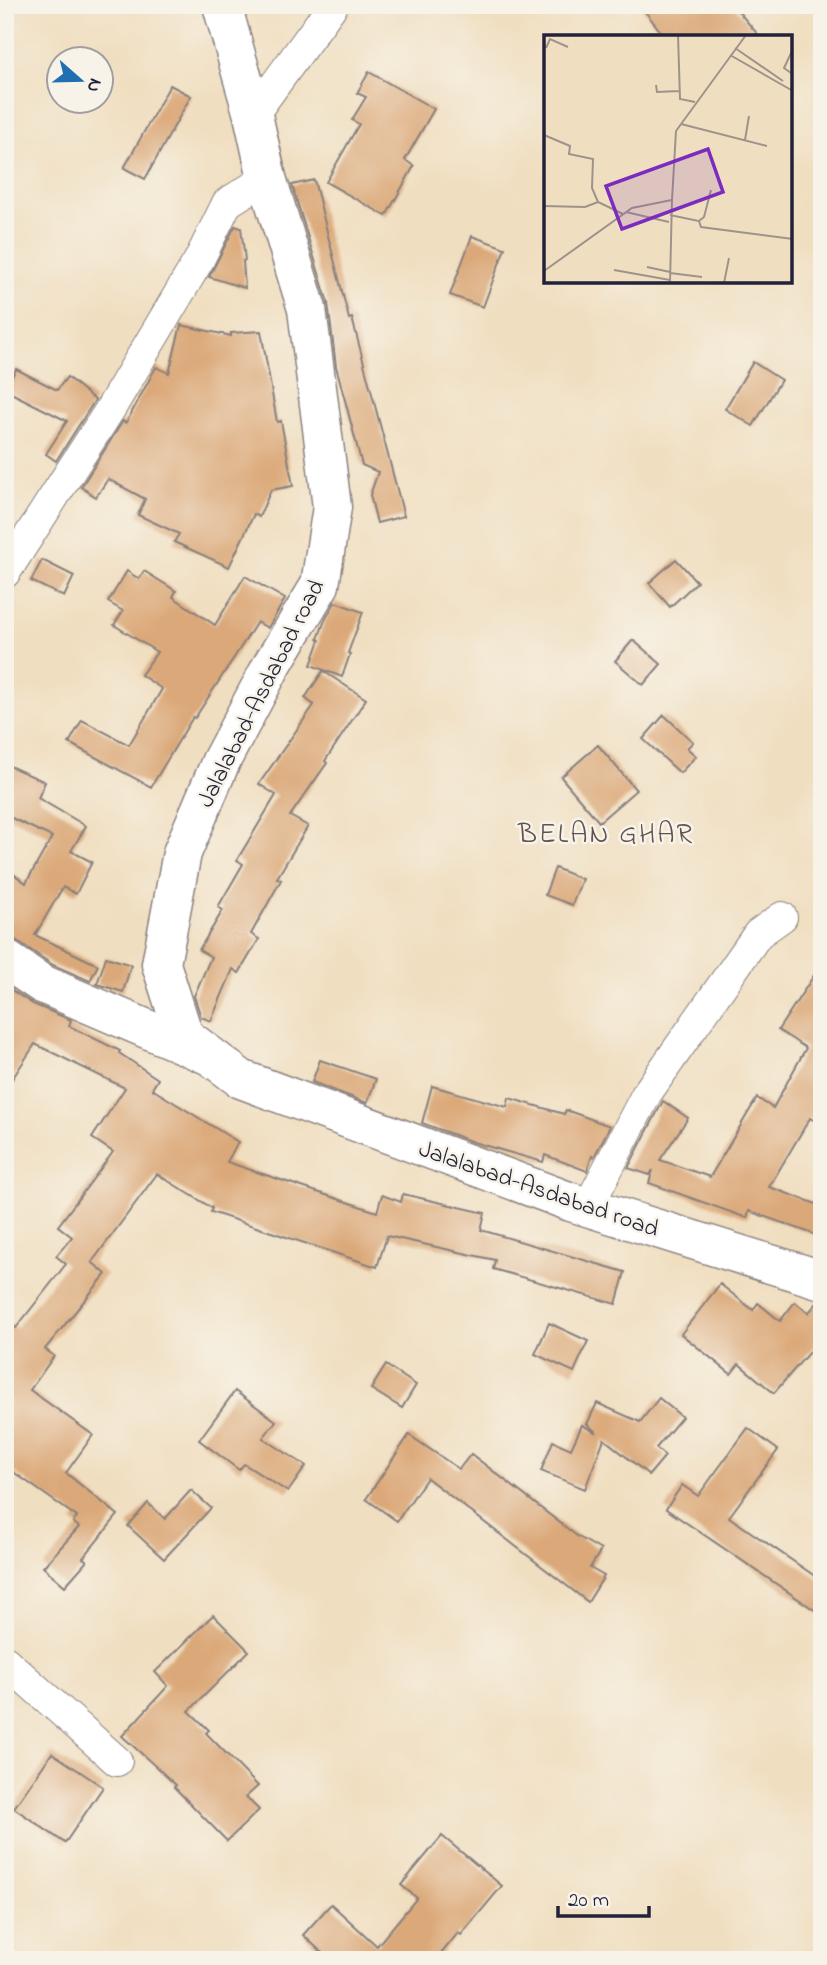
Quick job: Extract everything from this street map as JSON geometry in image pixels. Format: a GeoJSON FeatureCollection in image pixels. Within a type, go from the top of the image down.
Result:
{"type":"FeatureCollection","features":[{"type":"Feature","properties":{"kind":"main road","name":"Jalalabad-Asdabad road"},"geometry":{"type":"LineString","coordinates":[[222,5],[253,115],[267,178],[307,309],[332,507],[320,585],[273,663],[221,761],[182,853],[161,964],[184,1036],[240,1079],[588,1208],[822,1280]]}},
{"type":"Feature","properties":{"kind":"main road"},"geometry":{"type":"LineString","coordinates":[[5,959],[42,984],[211,1056]]}},
{"type":"Feature","properties":{"kind":"street"},"geometry":{"type":"LineString","coordinates":[[253,115],[333,5]]}},
{"type":"Feature","properties":{"kind":"street"},"geometry":{"type":"LineString","coordinates":[[5,573],[109,411],[199,260],[227,203],[267,178]]}},
{"type":"Feature","properties":{"kind":"street"},"geometry":{"type":"LineString","coordinates":[[588,1208],[647,1094],[758,933],[782,917]]}},
{"type":"Feature","properties":{"kind":"street"},"geometry":{"type":"LineString","coordinates":[[5,1661],[117,1762]]}},
{"type":"Feature","properties":{"kind":"building"},"geometry":{"type":"Polygon","coordinates":[[[640,5],[733,5],[758,35],[663,35],[640,5]]]}},
{"type":"Feature","properties":{"kind":"building"},"geometry":{"type":"Polygon","coordinates":[[[369,72],[434,109],[405,160],[414,166],[386,216],[326,182],[359,124],[352,120],[366,97],[357,93],[369,72]]]}},
{"type":"Feature","properties":{"kind":"building"},"geometry":{"type":"Polygon","coordinates":[[[170,85],[191,96],[145,179],[124,168],[170,85]]]}},
{"type":"Feature","properties":{"kind":"building"},"geometry":{"type":"Polygon","coordinates":[[[314,180],[349,319],[352,318],[404,516],[377,523],[370,495],[378,472],[362,465],[336,366],[328,303],[292,185],[314,180]]]}},
{"type":"Feature","properties":{"kind":"building"},"geometry":{"type":"Polygon","coordinates":[[[235,226],[241,228],[245,288],[209,277],[235,226]]]}},
{"type":"Feature","properties":{"kind":"building"},"geometry":{"type":"Polygon","coordinates":[[[472,236],[505,248],[483,307],[450,295],[472,236]]]}},
{"type":"Feature","properties":{"kind":"building"},"geometry":{"type":"Polygon","coordinates":[[[181,325],[231,336],[231,333],[261,331],[277,422],[281,421],[293,486],[271,490],[259,517],[254,514],[229,567],[174,542],[179,534],[138,515],[145,499],[108,479],[96,497],[81,487],[123,421],[126,423],[156,367],[169,373],[181,325]]]}},
{"type":"Feature","properties":{"kind":"building"},"geometry":{"type":"Polygon","coordinates":[[[753,362],[781,380],[753,426],[725,409],[753,362]]]}},
{"type":"Feature","properties":{"kind":"building"},"geometry":{"type":"Polygon","coordinates":[[[16,369],[57,390],[67,377],[95,400],[56,461],[46,454],[67,421],[5,390],[16,369]]]}},
{"type":"Feature","properties":{"kind":"building"},"geometry":{"type":"Polygon","coordinates":[[[676,559],[697,582],[670,607],[649,583],[676,559]]]}},
{"type":"Feature","properties":{"kind":"building"},"geometry":{"type":"Polygon","coordinates":[[[42,560],[74,576],[64,597],[31,581],[42,560]]]}},
{"type":"Feature","properties":{"kind":"building"},"geometry":{"type":"Polygon","coordinates":[[[127,571],[139,579],[144,571],[176,591],[173,597],[215,625],[245,576],[285,599],[268,628],[257,622],[195,718],[193,717],[151,787],[69,743],[82,720],[129,745],[162,689],[141,675],[157,652],[114,625],[123,611],[108,602],[127,571]]]}},
{"type":"Feature","properties":{"kind":"building"},"geometry":{"type":"Polygon","coordinates":[[[335,602],[363,612],[342,677],[311,665],[325,620],[335,602]]]}},
{"type":"Feature","properties":{"kind":"building"},"geometry":{"type":"Polygon","coordinates":[[[633,640],[661,664],[643,685],[615,661],[633,640]]]}},
{"type":"Feature","properties":{"kind":"building"},"geometry":{"type":"Polygon","coordinates":[[[323,671],[366,699],[325,761],[327,763],[290,816],[308,826],[277,878],[281,880],[251,934],[259,939],[239,973],[233,969],[211,1021],[201,1017],[194,996],[211,957],[199,950],[223,910],[218,907],[243,864],[237,860],[276,795],[259,784],[314,705],[305,698],[323,671]]]}},
{"type":"Feature","properties":{"kind":"building"},"geometry":{"type":"Polygon","coordinates":[[[664,715],[693,742],[687,748],[696,756],[680,773],[643,739],[664,715]]]}},
{"type":"Feature","properties":{"kind":"building"},"geometry":{"type":"Polygon","coordinates":[[[598,745],[636,790],[599,822],[561,777],[598,745]]]}},
{"type":"Feature","properties":{"kind":"building"},"geometry":{"type":"Polygon","coordinates":[[[5,764],[45,782],[38,798],[86,826],[71,851],[92,862],[76,894],[63,887],[35,935],[98,965],[90,981],[53,965],[17,941],[5,937],[5,868],[26,883],[52,837],[5,815],[5,764]]]}},
{"type":"Feature","properties":{"kind":"building"},"geometry":{"type":"Polygon","coordinates":[[[555,868],[582,879],[572,905],[545,895],[555,868]]]}},
{"type":"Feature","properties":{"kind":"building"},"geometry":{"type":"Polygon","coordinates":[[[106,957],[131,965],[123,992],[97,984],[106,957]]]}},
{"type":"Feature","properties":{"kind":"building"},"geometry":{"type":"Polygon","coordinates":[[[822,963],[822,1125],[810,1118],[769,1187],[822,1206],[822,1237],[749,1211],[747,1218],[649,1183],[653,1170],[650,1175],[628,1168],[663,1101],[688,1118],[660,1160],[710,1177],[757,1098],[773,1108],[806,1048],[778,1030],[822,963]]]}},
{"type":"Feature","properties":{"kind":"building"},"geometry":{"type":"Polygon","coordinates":[[[5,986],[33,1004],[71,1020],[69,1026],[120,1051],[119,1053],[158,1079],[152,1089],[238,1142],[227,1162],[377,1212],[382,1195],[401,1202],[403,1194],[485,1213],[481,1230],[625,1272],[616,1304],[493,1269],[495,1260],[387,1236],[377,1267],[211,1212],[212,1208],[157,1174],[92,1262],[106,1274],[45,1349],[54,1356],[30,1390],[93,1435],[66,1473],[118,1515],[83,1558],[87,1561],[65,1586],[43,1567],[79,1527],[73,1522],[77,1517],[5,1466],[5,1321],[16,1328],[66,1264],[56,1256],[72,1237],[58,1226],[113,1152],[92,1138],[125,1088],[35,1044],[5,1090],[5,986]]]}},
{"type":"Feature","properties":{"kind":"building"},"geometry":{"type":"Polygon","coordinates":[[[320,1060],[376,1079],[367,1103],[312,1082],[320,1060]]]}},
{"type":"Feature","properties":{"kind":"building"},"geometry":{"type":"Polygon","coordinates":[[[432,1086],[507,1107],[509,1098],[564,1114],[566,1110],[610,1126],[594,1157],[592,1156],[587,1171],[545,1155],[543,1162],[473,1142],[422,1123],[432,1086]]]}},
{"type":"Feature","properties":{"kind":"building"},"geometry":{"type":"Polygon","coordinates":[[[720,1284],[753,1310],[758,1303],[780,1321],[795,1302],[808,1313],[822,1301],[822,1337],[774,1393],[739,1364],[731,1374],[681,1334],[720,1284]]]}},
{"type":"Feature","properties":{"kind":"building"},"geometry":{"type":"Polygon","coordinates":[[[549,1323],[588,1341],[574,1372],[535,1354],[549,1323]]]}},
{"type":"Feature","properties":{"kind":"building"},"geometry":{"type":"Polygon","coordinates":[[[386,1365],[416,1385],[402,1408],[371,1389],[386,1365]]]}},
{"type":"Feature","properties":{"kind":"building"},"geometry":{"type":"Polygon","coordinates":[[[235,1391],[276,1421],[263,1438],[306,1466],[288,1492],[244,1464],[239,1470],[199,1440],[235,1391]]]}},
{"type":"Feature","properties":{"kind":"building"},"geometry":{"type":"Polygon","coordinates":[[[659,1398],[682,1417],[656,1448],[665,1456],[649,1475],[604,1439],[585,1489],[541,1471],[553,1441],[571,1449],[582,1425],[597,1433],[587,1424],[597,1403],[640,1422],[659,1398]]]}},
{"type":"Feature","properties":{"kind":"building"},"geometry":{"type":"Polygon","coordinates":[[[748,1428],[778,1450],[729,1517],[822,1581],[822,1615],[666,1509],[682,1485],[698,1496],[748,1428]]]}},
{"type":"Feature","properties":{"kind":"building"},"geometry":{"type":"Polygon","coordinates":[[[409,1435],[459,1469],[471,1454],[577,1536],[601,1550],[590,1568],[604,1576],[588,1602],[427,1478],[397,1521],[366,1499],[409,1435]]]}},
{"type":"Feature","properties":{"kind":"building"},"geometry":{"type":"Polygon","coordinates":[[[191,1490],[211,1508],[164,1559],[128,1526],[148,1503],[165,1519],[191,1490]]]}},
{"type":"Feature","properties":{"kind":"building"},"geometry":{"type":"Polygon","coordinates":[[[213,1615],[249,1651],[189,1711],[209,1730],[206,1733],[258,1786],[246,1797],[259,1810],[227,1841],[174,1787],[176,1785],[122,1736],[168,1686],[155,1672],[213,1615]]]}},
{"type":"Feature","properties":{"kind":"building"},"geometry":{"type":"Polygon","coordinates":[[[52,1753],[103,1787],[65,1843],[14,1808],[52,1753]]]}},
{"type":"Feature","properties":{"kind":"building"},"geometry":{"type":"Polygon","coordinates":[[[442,1836],[502,1886],[436,1960],[330,1960],[303,1935],[331,1904],[377,1946],[417,1898],[401,1885],[442,1836]]]}},
{"type":"Feature","properties":{"kind":"district","name":"BELAN GHAR"},"geometry":{"type":"Point","coordinates":[606,832]}}]}
